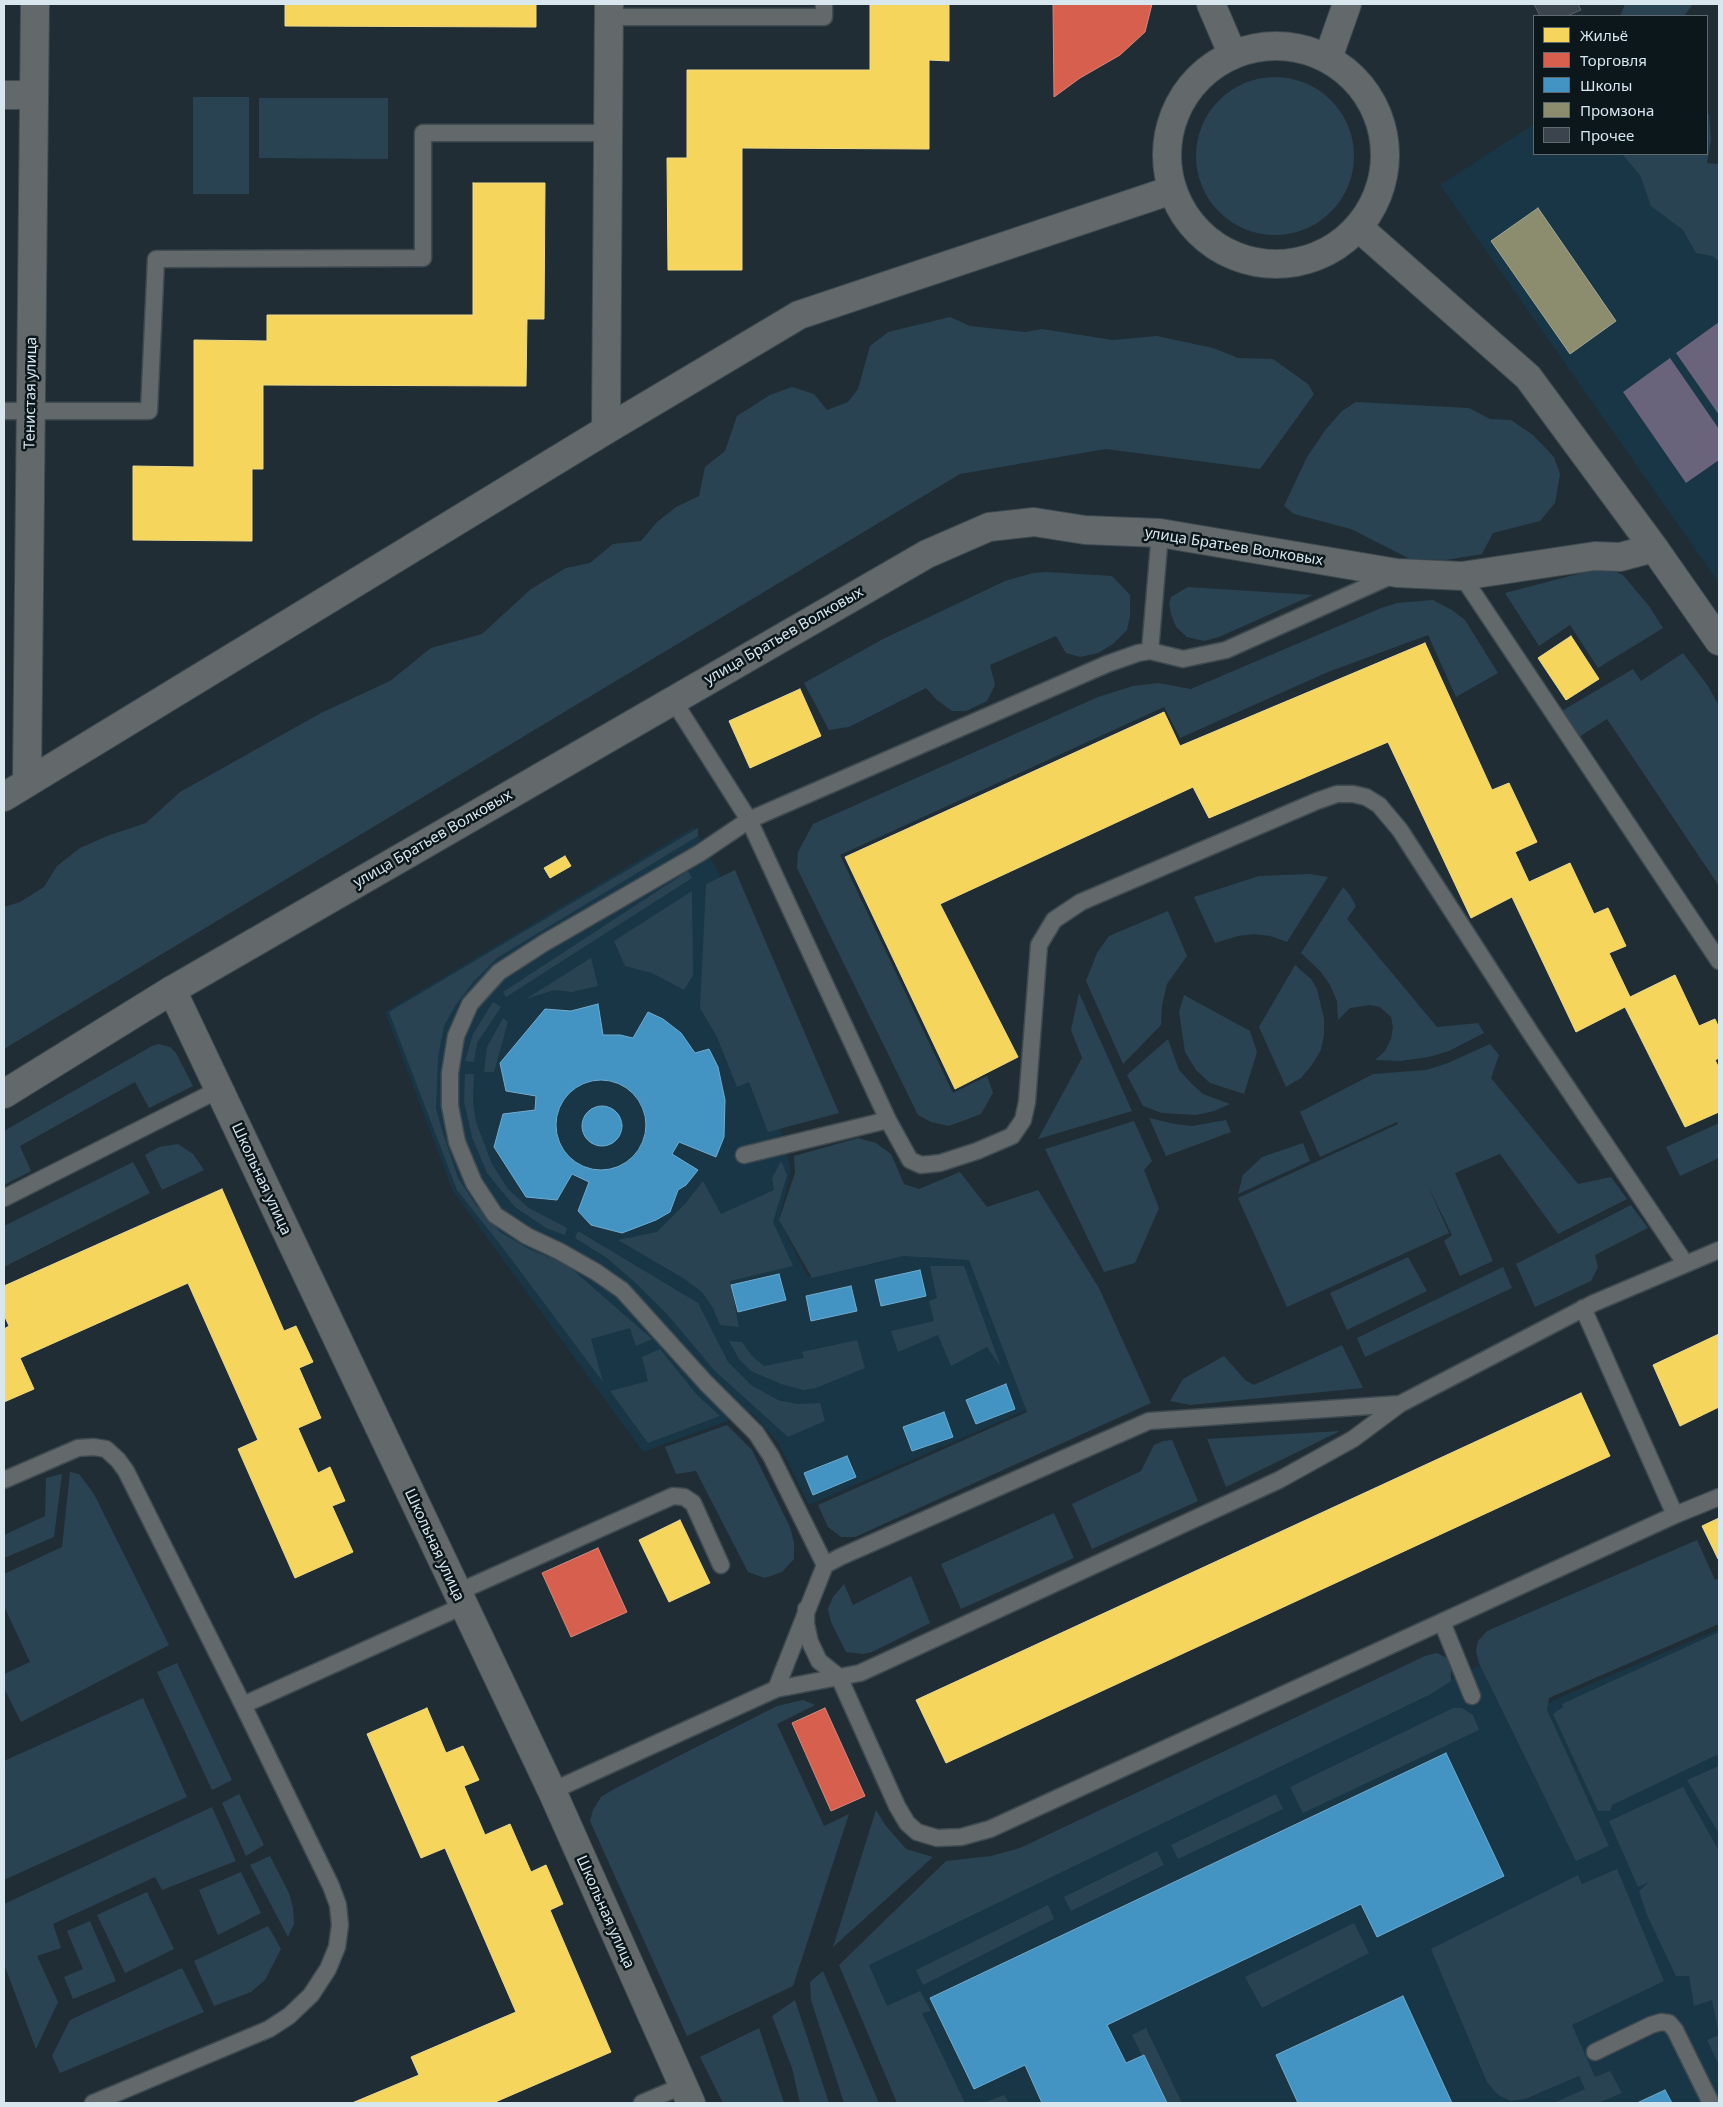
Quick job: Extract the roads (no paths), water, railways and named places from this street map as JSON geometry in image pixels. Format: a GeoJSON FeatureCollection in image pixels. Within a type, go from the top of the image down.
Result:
{"type":"FeatureCollection","features":[{"type":"Feature","properties":{"kind":"street","name":"Тенистая улица"},"geometry":{"type":"LineString","coordinates":[[27,782],[35,4]]}},
{"type":"Feature","properties":{"kind":"street"},"geometry":{"type":"LineString","coordinates":[[1211,4],[1232,53]]}},
{"type":"Feature","properties":{"kind":"street"},"geometry":{"type":"LineString","coordinates":[[1328,58],[1347,4]]}},
{"type":"Feature","properties":{"kind":"street"},"geometry":{"type":"LineString","coordinates":[[606,430],[608,10]]}},
{"type":"Feature","properties":{"kind":"street"},"geometry":{"type":"LineString","coordinates":[[1264,45],[1297,46],[1328,58],[1354,77],[1373,104],[1384,135],[1385,168],[1376,200],[1358,227],[1334,249],[1303,262],[1270,265],[1238,258],[1210,243],[1187,219],[1172,190],[1165,158],[1170,125],[1183,95],[1204,71],[1232,53],[1264,45]]}},
{"type":"Feature","properties":{"kind":"street"},"geometry":{"type":"LineString","coordinates":[[4,95],[34,95]]}},
{"type":"Feature","properties":{"kind":"street"},"geometry":{"type":"LineString","coordinates":[[4,797],[606,430],[799,315],[1172,190]]}},
{"type":"Feature","properties":{"kind":"street"},"geometry":{"type":"LineString","coordinates":[[1358,227],[1528,377],[1719,640]]}},
{"type":"Feature","properties":{"kind":"street","name":"улица Братьев Волковых"},"geometry":{"type":"LineString","coordinates":[[4,1094],[172,990],[673,700],[927,554],[989,527],[1034,522],[1086,530],[1160,533],[1397,573],[1462,576],[1595,556],[1620,557],[1654,548]]}},
{"type":"Feature","properties":{"kind":"street","name":"Школьная улица"},"geometry":{"type":"LineString","coordinates":[[172,990],[552,1791],[686,2095]]}},
{"type":"Feature","properties":{"kind":"lane"},"geometry":{"type":"LineString","coordinates":[[608,10],[824,17],[824,4]]}},
{"type":"Feature","properties":{"kind":"lane"},"geometry":{"type":"LineString","coordinates":[[4,410],[150,411],[156,259],[422,258],[423,133],[608,133]]}},
{"type":"Feature","properties":{"kind":"lane"},"geometry":{"type":"LineString","coordinates":[[1150,651],[1160,533]]}},
{"type":"Feature","properties":{"kind":"lane"},"geometry":{"type":"LineString","coordinates":[[825,1565],[771,1456],[756,1433],[706,1383],[622,1290],[596,1272],[527,1236],[495,1215],[474,1182],[457,1142],[450,1106],[450,1073],[456,1036],[470,1004],[499,972],[561,933],[700,853],[749,820],[1107,664],[1138,653],[1150,651],[1183,659],[1226,650],[1397,573]]}},
{"type":"Feature","properties":{"kind":"lane"},"geometry":{"type":"LineString","coordinates":[[1462,576],[1719,961]]}},
{"type":"Feature","properties":{"kind":"lane"},"geometry":{"type":"LineString","coordinates":[[673,700],[749,820],[888,1120],[910,1160],[921,1164],[940,1163],[1012,1136],[1023,1120],[1027,1102],[1039,945],[1054,920],[1081,902],[1317,800],[1337,794],[1353,794],[1379,805],[1400,830],[1532,1035],[1684,1263]]}},
{"type":"Feature","properties":{"kind":"lane"},"geometry":{"type":"LineString","coordinates":[[4,1198],[218,1090]]}},
{"type":"Feature","properties":{"kind":"lane"},"geometry":{"type":"LineString","coordinates":[[744,1155],[888,1120]]}},
{"type":"Feature","properties":{"kind":"lane"},"geometry":{"type":"LineString","coordinates":[[552,1791],[776,1689],[860,1673],[1279,1480],[1352,1439],[1400,1404],[1583,1308],[1684,1263],[1719,1250]]}},
{"type":"Feature","properties":{"kind":"lane"},"geometry":{"type":"LineString","coordinates":[[1583,1308],[1675,1515]]}},
{"type":"Feature","properties":{"kind":"lane"},"geometry":{"type":"LineString","coordinates":[[776,1689],[806,1609],[825,1565],[1149,1421],[1400,1404]]}},
{"type":"Feature","properties":{"kind":"lane"},"geometry":{"type":"LineString","coordinates":[[4,1480],[78,1448],[94,1447],[106,1449],[118,1460],[126,1471],[243,1705],[332,1886],[338,1905],[340,1925],[336,1947],[328,1968],[311,1995],[289,2016],[269,2029],[93,2103]]}},
{"type":"Feature","properties":{"kind":"lane"},"geometry":{"type":"LineString","coordinates":[[243,1705],[673,1496],[684,1497],[693,1503],[721,1565]]}},
{"type":"Feature","properties":{"kind":"lane"},"geometry":{"type":"LineString","coordinates":[[806,1609],[806,1624],[810,1642],[819,1662],[839,1677],[897,1806],[907,1823],[917,1832],[937,1838],[961,1837],[990,1829],[1675,1515],[1719,1497]]}},
{"type":"Feature","properties":{"kind":"lane"},"geometry":{"type":"LineString","coordinates":[[1442,1622],[1472,1696]]}},
{"type":"Feature","properties":{"kind":"lane"},"geometry":{"type":"LineString","coordinates":[[1595,2052],[1651,2025],[1661,2022],[1669,2023],[1675,2030],[1711,2103]]}},
{"type":"Feature","properties":{"kind":"lane"},"geometry":{"type":"LineString","coordinates":[[642,2103],[686,2095]]}}]}
